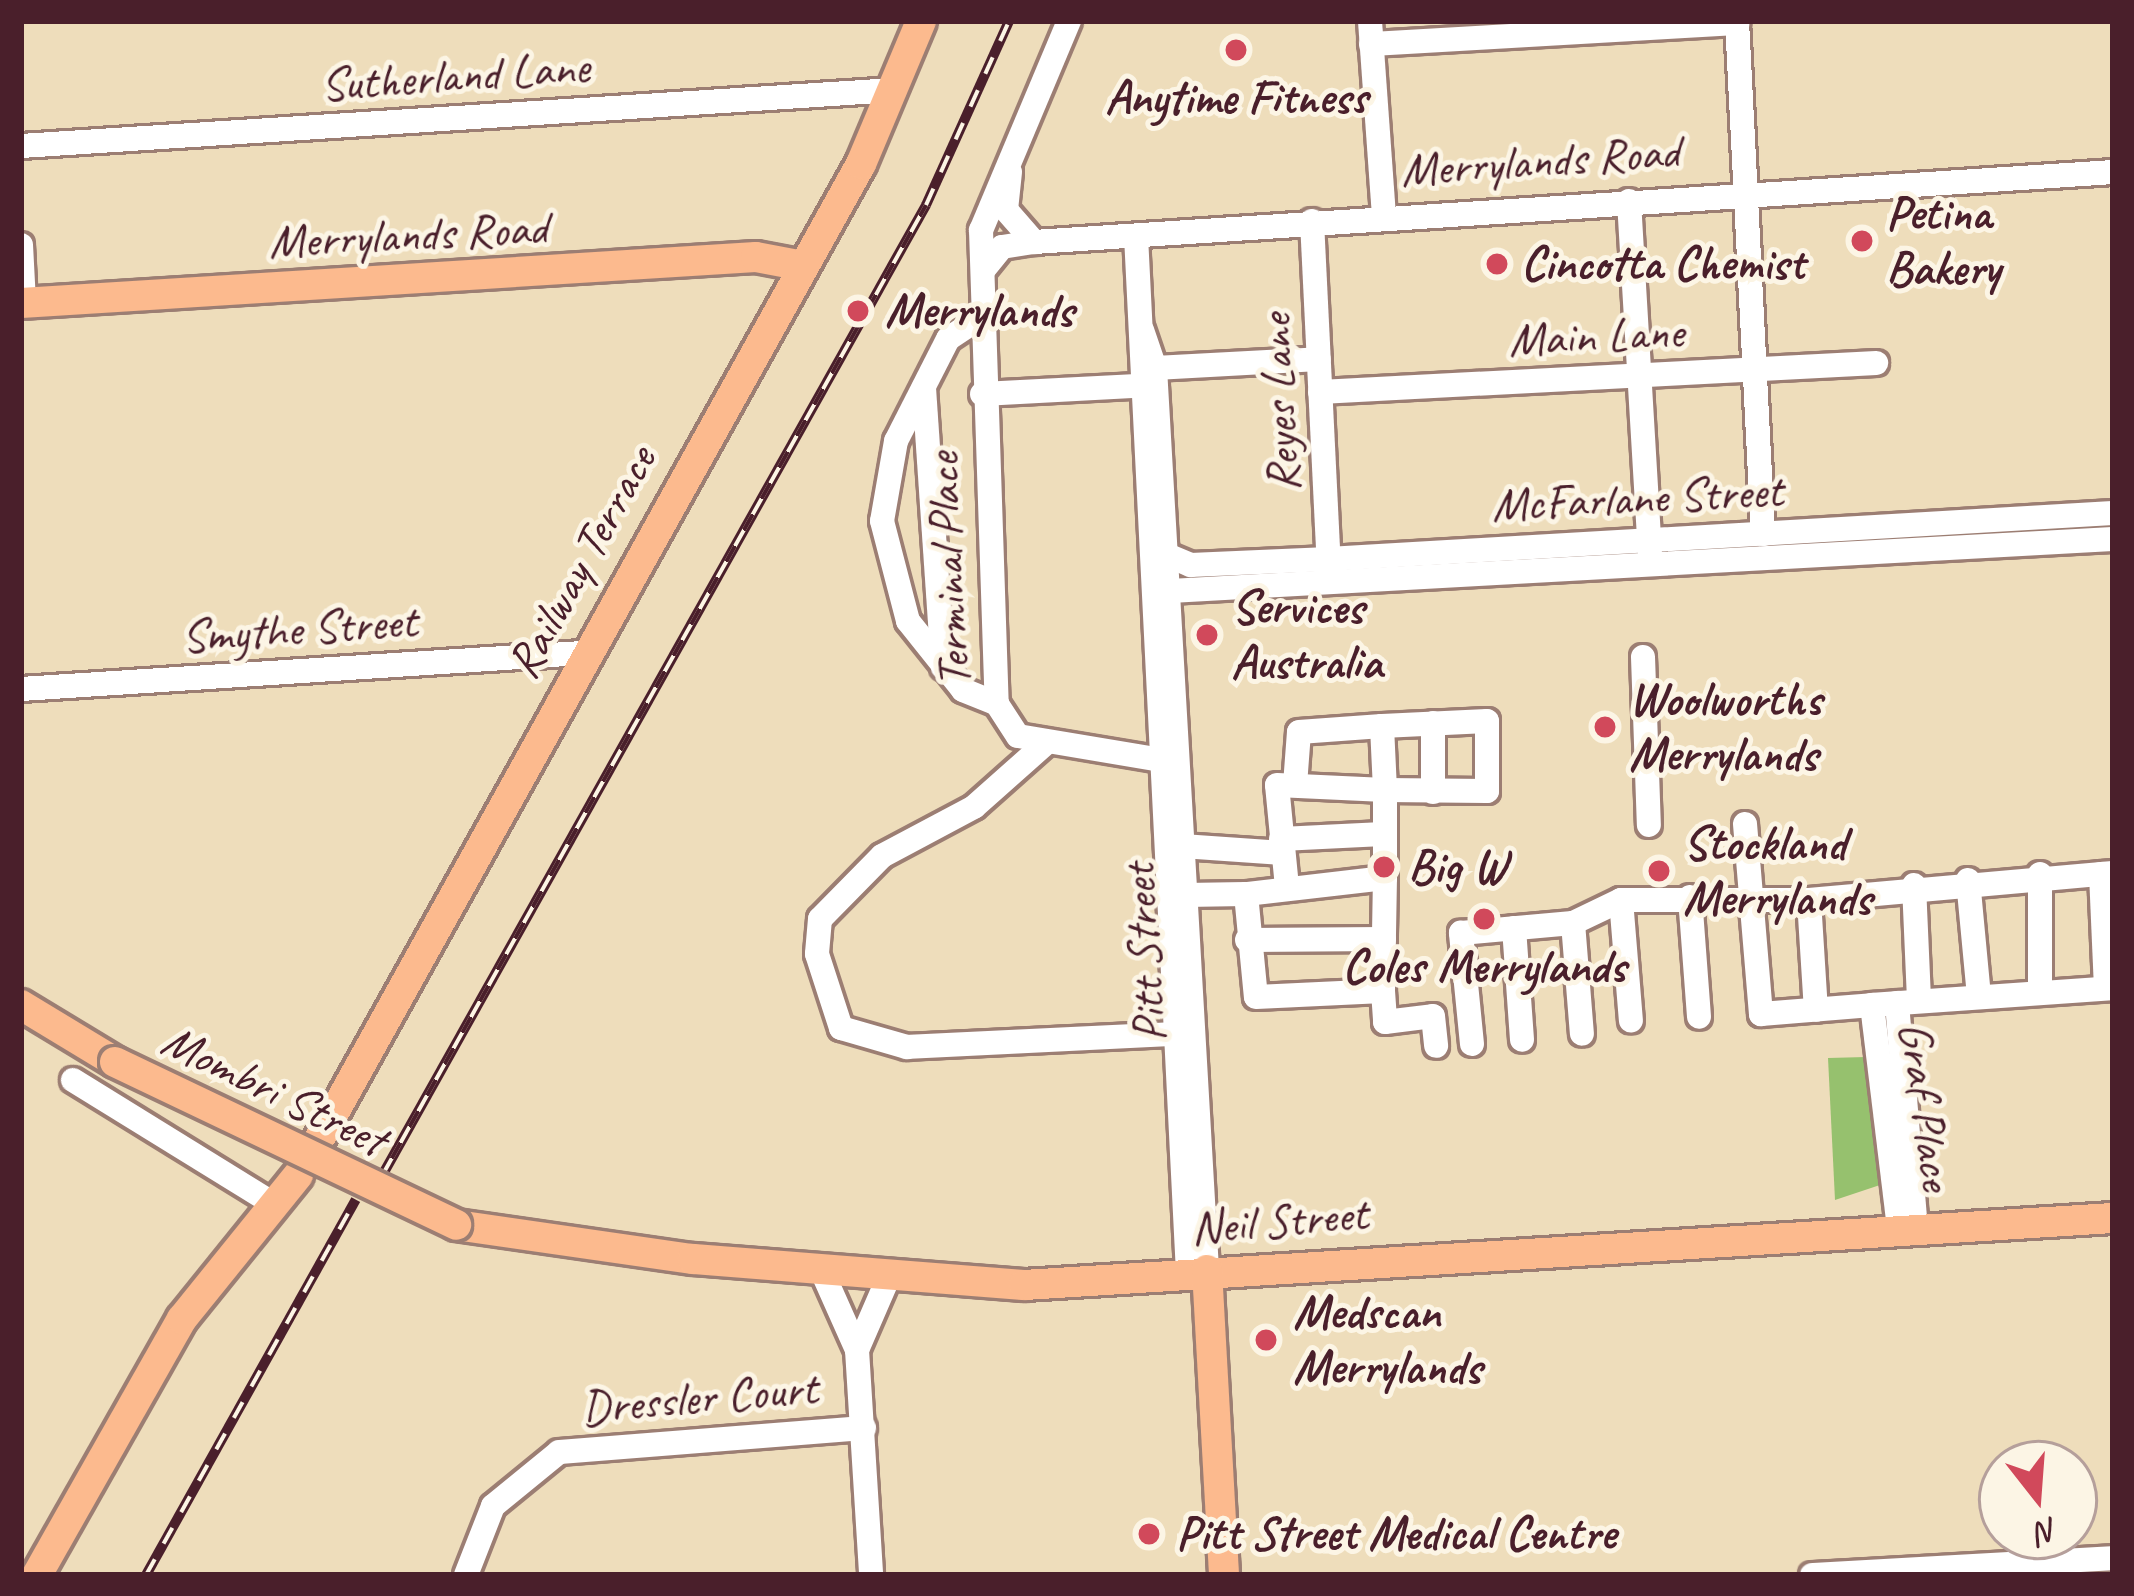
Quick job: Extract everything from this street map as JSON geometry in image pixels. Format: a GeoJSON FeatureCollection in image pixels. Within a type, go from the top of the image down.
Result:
{"type":"FeatureCollection","features":[{"type":"Feature","properties":{"kind":"main road","name":"Railway Terrace"},"geometry":{"type":"LineString","coordinates":[[316,1144],[894,90],[922,21]]}},
{"type":"Feature","properties":{"kind":"main road","name":"Merrylands Road"},"geometry":{"type":"LineString","coordinates":[[23,303],[756,257],[798,265]]}},
{"type":"Feature","properties":{"kind":"main road","name":"Mombri Street"},"geometry":{"type":"LineString","coordinates":[[21,1005],[115,1062],[456,1225]]}},
{"type":"Feature","properties":{"kind":"main road","name":"Mombri Street"},"geometry":{"type":"LineString","coordinates":[[21,1025],[56,1030]]}},
{"type":"Feature","properties":{"kind":"main road"},"geometry":{"type":"LineString","coordinates":[[37,1575],[182,1318],[298,1175]]}},
{"type":"Feature","properties":{"kind":"main road","name":"Neil Street"},"geometry":{"type":"LineString","coordinates":[[456,1225],[821,1269],[1024,1285],[2113,1217]]}},
{"type":"Feature","properties":{"kind":"main road","name":"Pitt Street"},"geometry":{"type":"LineString","coordinates":[[1197,1272],[1204,1575]]}},
{"type":"Feature","properties":{"kind":"main road","name":"Pitt Street"},"geometry":{"type":"LineString","coordinates":[[1197,1272],[1225,1575]]}},
{"type":"Feature","properties":{"kind":"street"},"geometry":{"type":"LineString","coordinates":[[1034,242],[1006,210],[1015,155],[1069,21]]}},
{"type":"Feature","properties":{"kind":"street"},"geometry":{"type":"LineString","coordinates":[[1384,217],[1371,33],[1737,22],[1763,533]]}},
{"type":"Feature","properties":{"kind":"street","name":"Sutherland Lane"},"geometry":{"type":"LineString","coordinates":[[21,146],[894,90]]}},
{"type":"Feature","properties":{"kind":"street","name":"Terminal Place"},"geometry":{"type":"LineString","coordinates":[[1015,155],[981,230],[985,268],[982,394],[997,704],[1010,731],[1046,743],[1167,762]]}},
{"type":"Feature","properties":{"kind":"street","name":"Merrylands Road"},"geometry":{"type":"LineString","coordinates":[[985,268],[1002,248],[1034,242],[1747,192],[2113,172]]}},
{"type":"Feature","properties":{"kind":"street"},"geometry":{"type":"LineString","coordinates":[[1629,201],[1650,551]]}},
{"type":"Feature","properties":{"kind":"street","name":"Reyes Lane"},"geometry":{"type":"LineString","coordinates":[[1312,221],[1329,570]]}},
{"type":"Feature","properties":{"kind":"street","name":"Pitt Street"},"geometry":{"type":"LineString","coordinates":[[1136,236],[1167,762],[1174,1034],[1197,1272]]}},
{"type":"Feature","properties":{"kind":"street"},"geometry":{"type":"LineString","coordinates":[[21,245],[23,303]]}},
{"type":"Feature","properties":{"kind":"street"},"geometry":{"type":"LineString","coordinates":[[984,315],[955,330],[887,468],[884,548],[897,600],[944,667],[997,704]]}},
{"type":"Feature","properties":{"kind":"street"},"geometry":{"type":"LineString","coordinates":[[982,394],[1319,359]]}},
{"type":"Feature","properties":{"kind":"street","name":"Main Lane"},"geometry":{"type":"LineString","coordinates":[[1320,392],[1876,363]]}},
{"type":"Feature","properties":{"kind":"street","name":"Pitt Street"},"geometry":{"type":"LineString","coordinates":[[1146,377],[1168,555],[1167,762],[1186,895],[1197,1272]]}},
{"type":"Feature","properties":{"kind":"street"},"geometry":{"type":"LineString","coordinates":[[924,386],[944,667]]}},
{"type":"Feature","properties":{"kind":"street","name":"McFarlane Street"},"geometry":{"type":"LineString","coordinates":[[1650,551],[1763,533],[2113,513]]}},
{"type":"Feature","properties":{"kind":"street","name":"McFarlane Street"},"geometry":{"type":"LineString","coordinates":[[1170,592],[1329,570],[1650,551],[2113,539]]}},
{"type":"Feature","properties":{"kind":"street","name":"McFarlane Street"},"geometry":{"type":"LineString","coordinates":[[1168,555],[1191,565],[1329,570]]}},
{"type":"Feature","properties":{"kind":"street","name":"Smythe Street"},"geometry":{"type":"LineString","coordinates":[[21,689],[583,652]]}},
{"type":"Feature","properties":{"kind":"street"},"geometry":{"type":"LineString","coordinates":[[1643,657],[1649,825]]}},
{"type":"Feature","properties":{"kind":"street"},"geometry":{"type":"LineString","coordinates":[[1287,887],[1277,785],[1487,791],[1487,722],[1300,732],[1295,785]]}},
{"type":"Feature","properties":{"kind":"street"},"geometry":{"type":"LineString","coordinates":[[1433,723],[1433,792]]}},
{"type":"Feature","properties":{"kind":"street"},"geometry":{"type":"LineString","coordinates":[[1382,726],[1385,1022],[1433,1016],[1436,1046]]}},
{"type":"Feature","properties":{"kind":"street"},"geometry":{"type":"LineString","coordinates":[[1046,743],[974,807],[882,856],[820,919],[817,953],[841,1028],[907,1047],[1174,1034]]}},
{"type":"Feature","properties":{"kind":"street","name":"Graf Place"},"geometry":{"type":"LineString","coordinates":[[1745,824],[1761,1014],[1896,1002],[1908,1229]]}},
{"type":"Feature","properties":{"kind":"street"},"geometry":{"type":"LineString","coordinates":[[1182,846],[1282,846],[1383,835]]}},
{"type":"Feature","properties":{"kind":"street"},"geometry":{"type":"LineString","coordinates":[[1472,1044],[1461,933],[1573,923],[1621,900],[1751,896],[1809,900],[1914,885],[1968,880],[2107,873],[2109,988],[1896,1002],[1914,885]]}},
{"type":"Feature","properties":{"kind":"street"},"geometry":{"type":"LineString","coordinates":[[2040,874],[2040,992]]}},
{"type":"Feature","properties":{"kind":"street"},"geometry":{"type":"LineString","coordinates":[[1186,895],[1385,878]]}},
{"type":"Feature","properties":{"kind":"street"},"geometry":{"type":"LineString","coordinates":[[1968,880],[1979,996]]}},
{"type":"Feature","properties":{"kind":"street"},"geometry":{"type":"LineString","coordinates":[[1246,893],[1246,940],[1256,997],[1383,991]]}},
{"type":"Feature","properties":{"kind":"street"},"geometry":{"type":"LineString","coordinates":[[1690,897],[1699,1017]]}},
{"type":"Feature","properties":{"kind":"street"},"geometry":{"type":"LineString","coordinates":[[1621,900],[1631,1021]]}},
{"type":"Feature","properties":{"kind":"street"},"geometry":{"type":"LineString","coordinates":[[1809,900],[1816,1010]]}},
{"type":"Feature","properties":{"kind":"street"},"geometry":{"type":"LineString","coordinates":[[1573,923],[1582,1034]]}},
{"type":"Feature","properties":{"kind":"street"},"geometry":{"type":"LineString","coordinates":[[1514,928],[1522,1040]]}},
{"type":"Feature","properties":{"kind":"street"},"geometry":{"type":"LineString","coordinates":[[1246,940],[1384,939]]}},
{"type":"Feature","properties":{"kind":"street","name":"Mombri Street"},"geometry":{"type":"LineString","coordinates":[[73,1080],[275,1205]]}},
{"type":"Feature","properties":{"kind":"street"},"geometry":{"type":"LineString","coordinates":[[821,1269],[857,1350],[871,1575]]}},
{"type":"Feature","properties":{"kind":"street"},"geometry":{"type":"LineString","coordinates":[[857,1350],[889,1276]]}},
{"type":"Feature","properties":{"kind":"street","name":"Dressler Court"},"geometry":{"type":"LineString","coordinates":[[466,1575],[493,1507],[559,1452],[864,1428]]}},
{"type":"Feature","properties":{"kind":"street"},"geometry":{"type":"LineString","coordinates":[[1812,1575],[2113,1558]]}},
{"type":"Feature","properties":{"kind":"green space"},"geometry":{"type":"Polygon","coordinates":[[[1866,1057],[1880,1185],[1835,1200],[1828,1058],[1866,1057]]]}},
{"type":"Feature","properties":{"kind":"railway"},"geometry":{"type":"LineString","coordinates":[[383,1174],[926,205],[1009,21]]}},
{"type":"Feature","properties":{"kind":"railway"},"geometry":{"type":"LineString","coordinates":[[146,1575],[356,1200]]}},
{"type":"Feature","properties":{"kind":"place","name":"Anytime Fitness"},"geometry":{"type":"Point","coordinates":[1236,50]}},
{"type":"Feature","properties":{"kind":"place","name":"Petina Bakery"},"geometry":{"type":"Point","coordinates":[1862,241]}},
{"type":"Feature","properties":{"kind":"place","name":"Cincotta Chemist"},"geometry":{"type":"Point","coordinates":[1497,264]}},
{"type":"Feature","properties":{"kind":"place","name":"Merrylands"},"geometry":{"type":"Point","coordinates":[858,311]}},
{"type":"Feature","properties":{"kind":"place","name":"Services Australia"},"geometry":{"type":"Point","coordinates":[1207,635]}},
{"type":"Feature","properties":{"kind":"place","name":"Woolworths Merrylands"},"geometry":{"type":"Point","coordinates":[1605,727]}},
{"type":"Feature","properties":{"kind":"place","name":"Big W"},"geometry":{"type":"Point","coordinates":[1384,867]}},
{"type":"Feature","properties":{"kind":"place","name":"Stockland Merrylands"},"geometry":{"type":"Point","coordinates":[1659,871]}},
{"type":"Feature","properties":{"kind":"place","name":"Coles Merrylands"},"geometry":{"type":"Point","coordinates":[1484,919]}},
{"type":"Feature","properties":{"kind":"place","name":"Medscan Merrylands"},"geometry":{"type":"Point","coordinates":[1266,1340]}},
{"type":"Feature","properties":{"kind":"place","name":"Pitt Street Medical Centre"},"geometry":{"type":"Point","coordinates":[1149,1534]}}]}
